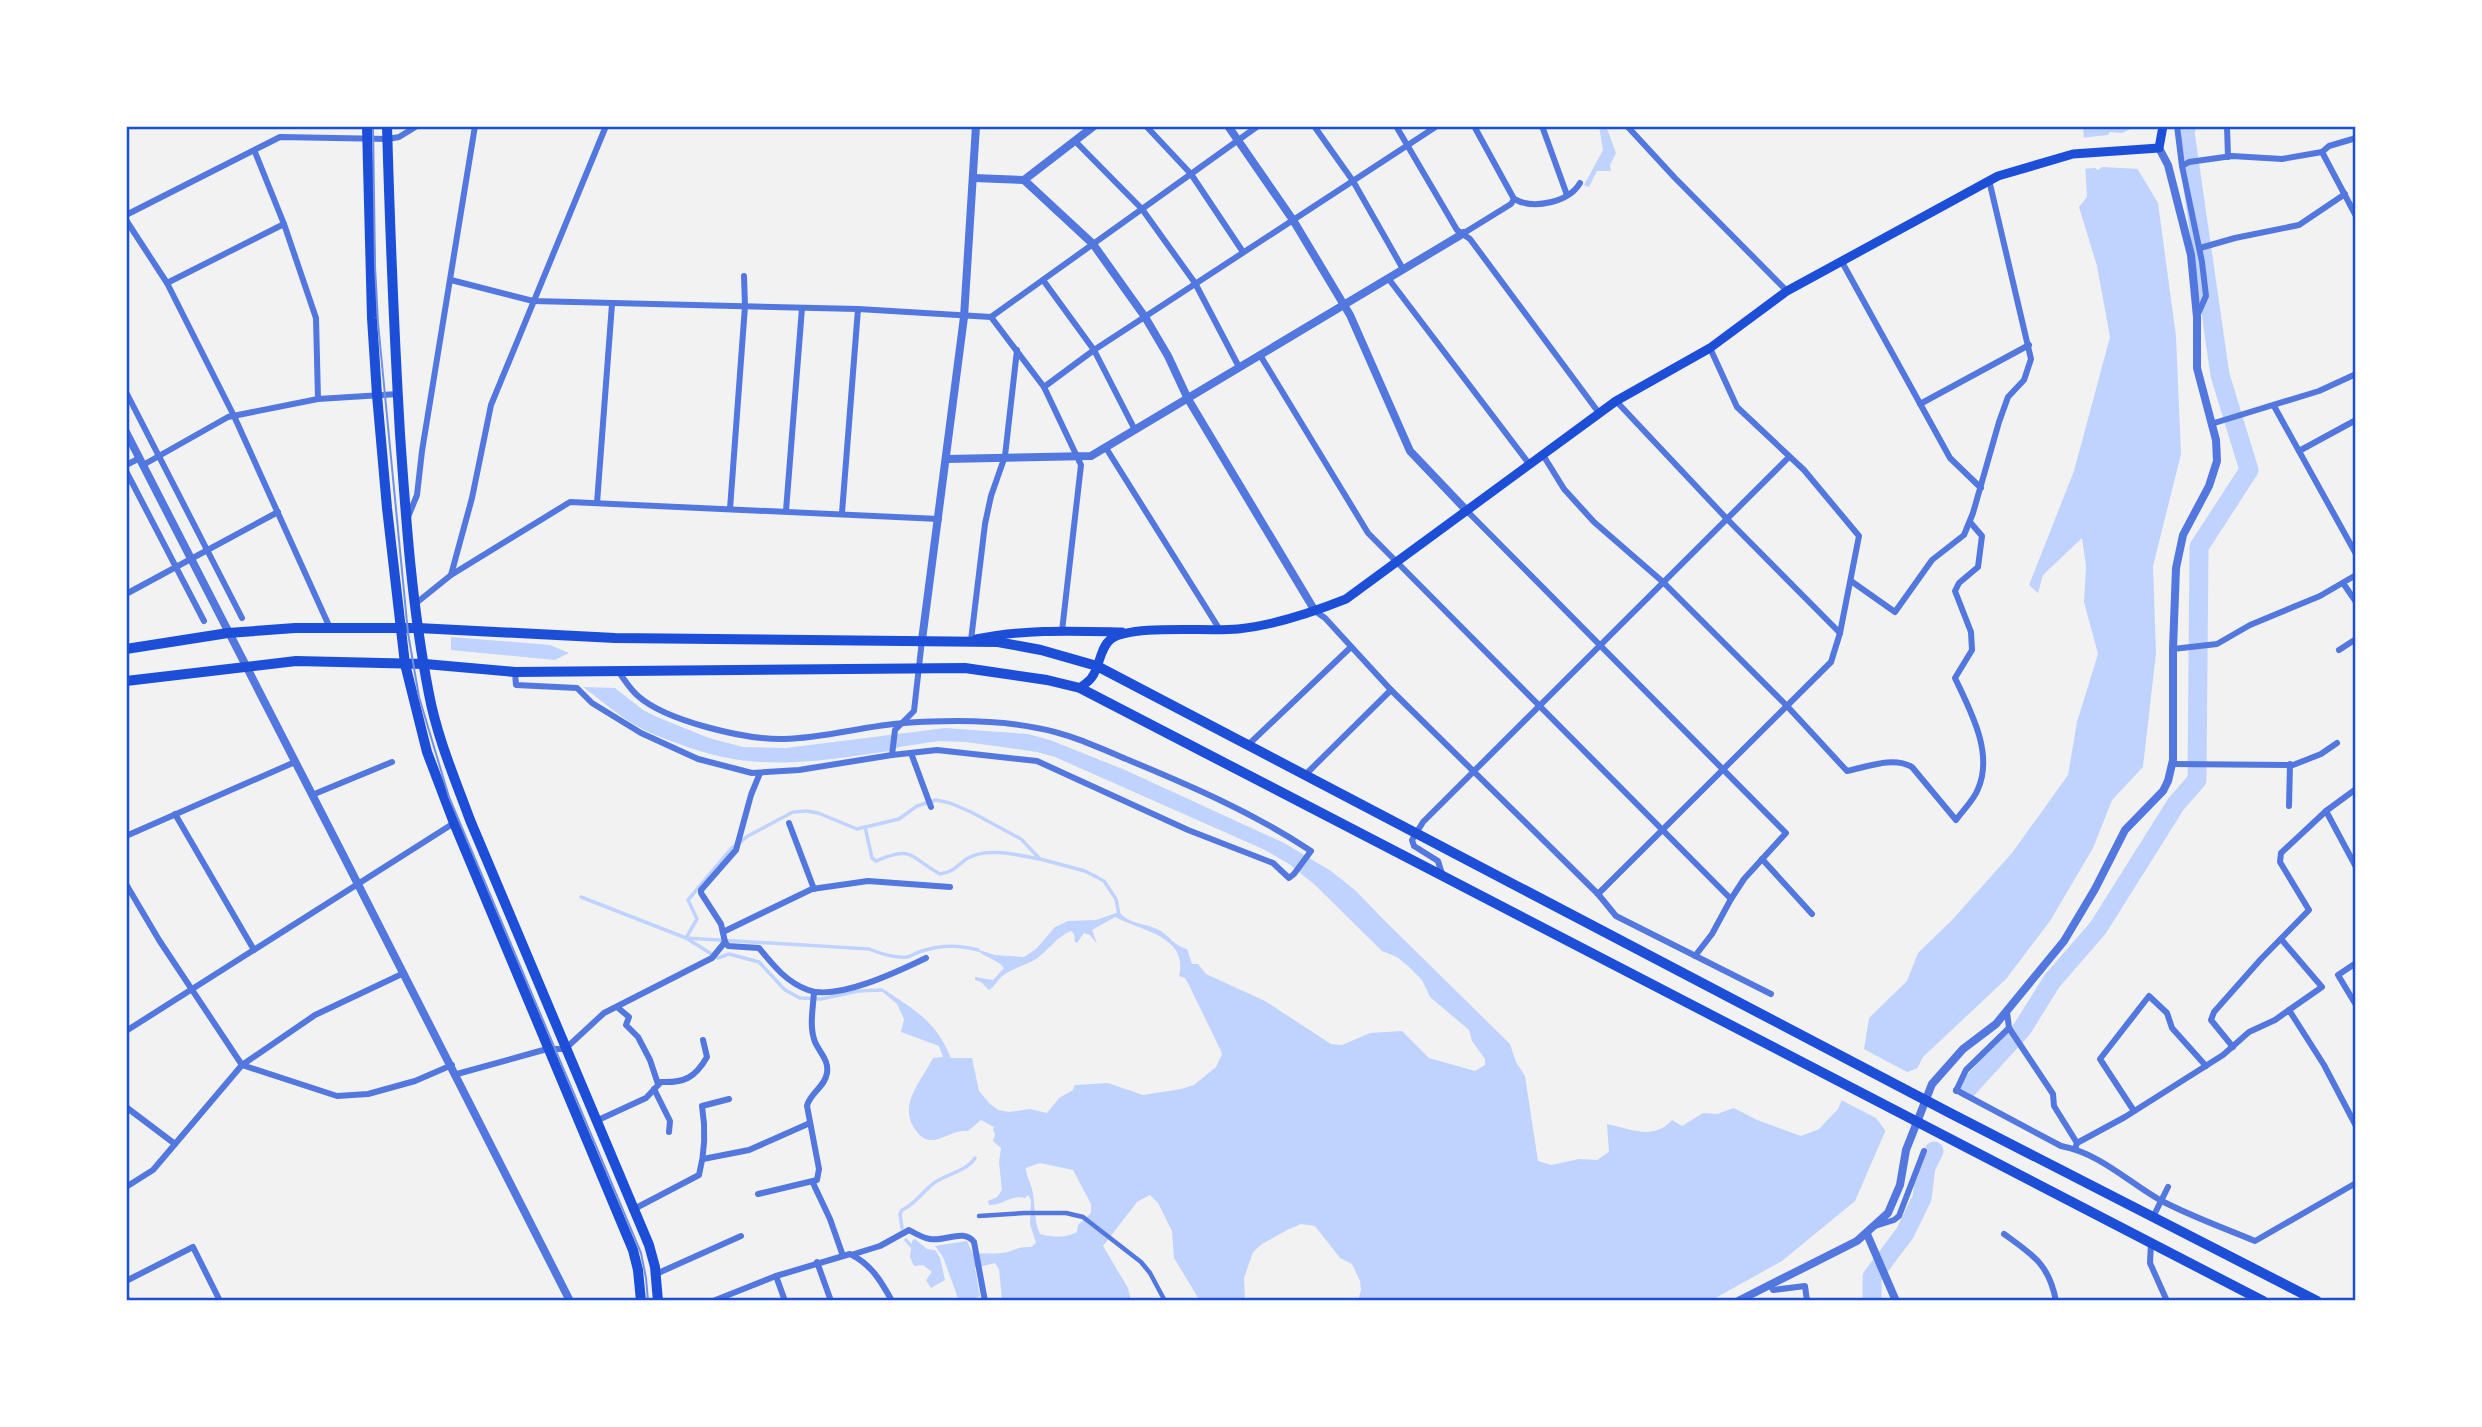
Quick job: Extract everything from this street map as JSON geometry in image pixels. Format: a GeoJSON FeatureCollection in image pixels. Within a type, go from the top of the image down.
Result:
{"type":"FeatureCollection","features":[{"type":"Feature","properties":{"kind":"highway"},"geometry":{"type":"LineString","coordinates":[[126,649],[228,633],[330,628],[418,628],[628,639],[968,640],[1041,650],[1097,666],[1926,1100],[2317,1301]]}},
{"type":"Feature","properties":{"kind":"highway"},"geometry":{"type":"LineString","coordinates":[[126,681],[296,662],[425,664],[515,672],[965,668],[1080,688],[2263,1301]]}},
{"type":"Feature","properties":{"kind":"main road"},"geometry":{"type":"LineString","coordinates":[[367,126],[377,396],[399,629],[405,664],[427,752],[454,824],[633,1250],[641,1301]]}},
{"type":"Feature","properties":{"kind":"main road"},"geometry":{"type":"LineString","coordinates":[[387,126],[406,523],[429,695],[470,820],[649,1245],[656,1274],[658,1301]]}},
{"type":"Feature","properties":{"kind":"main road"},"geometry":{"type":"LineString","coordinates":[[968,640],[1006,633],[1062,631],[1220,631],[1257,626],[1315,611],[1346,599],[1616,401],[1710,348],[1787,291],[1989,180],[2073,155],[2159,148],[2162,126]]}},
{"type":"Feature","properties":{"kind":"main road"},"geometry":{"type":"LineString","coordinates":[[1080,688],[1092,678],[1106,645],[1112,639],[1138,632]]}},
{"type":"Feature","properties":{"kind":"street"},"geometry":{"type":"LineString","coordinates":[[330,628],[234,416],[167,283],[126,218],[280,137],[388,139],[399,137],[417,126]]}},
{"type":"Feature","properties":{"kind":"street"},"geometry":{"type":"LineString","coordinates":[[406,523],[417,495],[475,126]]}},
{"type":"Feature","properties":{"kind":"street"},"geometry":{"type":"LineString","coordinates":[[451,575],[472,498],[491,405],[606,126]]}},
{"type":"Feature","properties":{"kind":"street"},"geometry":{"type":"LineString","coordinates":[[892,755],[895,730],[915,711],[964,317],[976,126]]}},
{"type":"Feature","properties":{"kind":"street"},"geometry":{"type":"LineString","coordinates":[[974,178],[1024,180],[1094,126]]}},
{"type":"Feature","properties":{"kind":"street"},"geometry":{"type":"LineString","coordinates":[[1146,126],[1191,174],[1243,252]]}},
{"type":"Feature","properties":{"kind":"street"},"geometry":{"type":"LineString","coordinates":[[1228,126],[1293,220],[1350,315],[1410,451],[1786,833],[1744,879],[1712,934],[1695,956]]}},
{"type":"Feature","properties":{"kind":"street"},"geometry":{"type":"LineString","coordinates":[[451,280],[533,301],[858,309],[991,317],[1258,126]]}},
{"type":"Feature","properties":{"kind":"street"},"geometry":{"type":"LineString","coordinates":[[1314,126],[1353,181],[1404,269]]}},
{"type":"Feature","properties":{"kind":"street"},"geometry":{"type":"LineString","coordinates":[[1396,126],[1457,230],[1464,233],[1599,413]]}},
{"type":"Feature","properties":{"kind":"street"},"geometry":{"type":"LineString","coordinates":[[1044,387],[1094,350],[1437,126]]}},
{"type":"Feature","properties":{"kind":"street"},"geometry":{"type":"LineString","coordinates":[[1474,126],[1514,199],[1547,204],[1575,191],[1580,183]]}},
{"type":"Feature","properties":{"kind":"street"},"geometry":{"type":"LineString","coordinates":[[1542,126],[1567,195]]}},
{"type":"Feature","properties":{"kind":"street"},"geometry":{"type":"LineString","coordinates":[[1628,126],[1675,178],[1787,291]]}},
{"type":"Feature","properties":{"kind":"street"},"geometry":{"type":"LineString","coordinates":[[2177,126],[2182,166],[2200,248],[2206,296],[2197,317]]}},
{"type":"Feature","properties":{"kind":"street"},"geometry":{"type":"LineString","coordinates":[[2227,126],[2228,157]]}},
{"type":"Feature","properties":{"kind":"street"},"geometry":{"type":"LineString","coordinates":[[2182,166],[2189,162],[2228,157],[2282,159],[2322,152],[2329,146],[2356,138]]}},
{"type":"Feature","properties":{"kind":"street"},"geometry":{"type":"LineString","coordinates":[[1075,141],[1142,209],[1195,283],[1240,368]]}},
{"type":"Feature","properties":{"kind":"street"},"geometry":{"type":"LineString","coordinates":[[1738,1301],[1835,1253],[1867,1234],[1892,1206],[1900,1185],[1906,1150],[1933,1084],[1946,1067],[2007,1012],[2064,941],[2095,889],[2125,830],[2163,791],[2168,781],[2172,764],[2176,568],[2182,535],[2209,486],[2217,461],[2216,440],[2197,368],[2197,317],[2191,255],[2168,165],[2159,148]]}},
{"type":"Feature","properties":{"kind":"street"},"geometry":{"type":"LineString","coordinates":[[255,152],[284,224],[316,318],[318,399]]}},
{"type":"Feature","properties":{"kind":"street"},"geometry":{"type":"LineString","coordinates":[[2322,152],[2356,216]]}},
{"type":"Feature","properties":{"kind":"street"},"geometry":{"type":"LineString","coordinates":[[1024,180],[1093,244],[1145,317],[1188,398],[1315,611],[1391,690],[1598,894],[1616,916],[1771,993]]}},
{"type":"Feature","properties":{"kind":"street"},"geometry":{"type":"LineString","coordinates":[[1851,581],[1895,612],[1932,560],[1964,536],[2008,397],[2024,380],[2031,359],[2029,345],[1989,180]]}},
{"type":"Feature","properties":{"kind":"street"},"geometry":{"type":"LineString","coordinates":[[2200,248],[2298,225],[2345,194]]}},
{"type":"Feature","properties":{"kind":"street"},"geometry":{"type":"LineString","coordinates":[[947,459],[1091,456],[1464,233],[1511,204],[1514,199]]}},
{"type":"Feature","properties":{"kind":"street"},"geometry":{"type":"LineString","coordinates":[[167,283],[284,224]]}},
{"type":"Feature","properties":{"kind":"street"},"geometry":{"type":"LineString","coordinates":[[1842,262],[1950,458],[1981,488]]}},
{"type":"Feature","properties":{"kind":"street"},"geometry":{"type":"LineString","coordinates":[[730,509],[745,306],[744,276]]}},
{"type":"Feature","properties":{"kind":"street"},"geometry":{"type":"LineString","coordinates":[[1388,278],[1530,465]]}},
{"type":"Feature","properties":{"kind":"street"},"geometry":{"type":"LineString","coordinates":[[1043,280],[1094,350],[1135,430]]}},
{"type":"Feature","properties":{"kind":"street"},"geometry":{"type":"LineString","coordinates":[[597,503],[612,304]]}},
{"type":"Feature","properties":{"kind":"street"},"geometry":{"type":"LineString","coordinates":[[786,511],[802,308]]}},
{"type":"Feature","properties":{"kind":"street"},"geometry":{"type":"LineString","coordinates":[[842,513],[858,309]]}},
{"type":"Feature","properties":{"kind":"street"},"geometry":{"type":"LineString","coordinates":[[991,317],[1044,387],[1081,465],[1062,631]]}},
{"type":"Feature","properties":{"kind":"street"},"geometry":{"type":"LineString","coordinates":[[1920,404],[2029,345]]}},
{"type":"Feature","properties":{"kind":"street"},"geometry":{"type":"LineString","coordinates":[[1598,894],[1831,662],[1851,581],[1859,536],[1821,488],[1737,407],[1710,348]]}},
{"type":"Feature","properties":{"kind":"street"},"geometry":{"type":"LineString","coordinates":[[968,640],[985,524],[991,496],[1005,456],[1017,350]]}},
{"type":"Feature","properties":{"kind":"street"},"geometry":{"type":"LineString","coordinates":[[1260,355],[1368,533],[1731,899]]}},
{"type":"Feature","properties":{"kind":"street"},"geometry":{"type":"LineString","coordinates":[[2211,424],[2319,391],[2356,374]]}},
{"type":"Feature","properties":{"kind":"street"},"geometry":{"type":"LineString","coordinates":[[126,392],[242,618]]}},
{"type":"Feature","properties":{"kind":"street"},"geometry":{"type":"LineString","coordinates":[[126,465],[159,456],[228,417],[318,399],[398,394]]}},
{"type":"Feature","properties":{"kind":"street"},"geometry":{"type":"LineString","coordinates":[[1616,401],[1727,519],[1840,633]]}},
{"type":"Feature","properties":{"kind":"street"},"geometry":{"type":"LineString","coordinates":[[2274,406],[2356,554]]}},
{"type":"Feature","properties":{"kind":"street"},"geometry":{"type":"LineString","coordinates":[[2299,451],[2356,420]]}},
{"type":"Feature","properties":{"kind":"street"},"geometry":{"type":"LineString","coordinates":[[126,432],[457,1074],[570,1301]]}},
{"type":"Feature","properties":{"kind":"street"},"geometry":{"type":"LineString","coordinates":[[1106,448],[1220,631]]}},
{"type":"Feature","properties":{"kind":"street"},"geometry":{"type":"LineString","coordinates":[[1543,455],[1564,489],[1594,523],[1663,582],[1787,706],[1847,771],[1888,762],[1904,762],[1912,766],[1956,820],[1977,792],[1983,777],[1973,715],[1955,678],[1972,650],[1971,632],[1955,591],[1959,583],[1978,567],[1982,536],[1970,522]]}},
{"type":"Feature","properties":{"kind":"street"},"geometry":{"type":"LineString","coordinates":[[1442,874],[1438,861],[1414,846],[1412,840],[1415,832],[1789,457]]}},
{"type":"Feature","properties":{"kind":"street"},"geometry":{"type":"LineString","coordinates":[[126,471],[204,621]]}},
{"type":"Feature","properties":{"kind":"street"},"geometry":{"type":"LineString","coordinates":[[415,604],[451,575],[570,502],[939,519]]}},
{"type":"Feature","properties":{"kind":"street"},"geometry":{"type":"LineString","coordinates":[[126,594],[278,512]]}},
{"type":"Feature","properties":{"kind":"street"},"geometry":{"type":"LineString","coordinates":[[2174,649],[2217,645],[2250,625],[2320,596],[2356,575]]}},
{"type":"Feature","properties":{"kind":"street"},"geometry":{"type":"LineString","coordinates":[[2343,583],[2356,602]]}},
{"type":"Feature","properties":{"kind":"street"},"geometry":{"type":"LineString","coordinates":[[2339,650],[2356,639]]}},
{"type":"Feature","properties":{"kind":"street"},"geometry":{"type":"LineString","coordinates":[[1248,745],[1351,647]]}},
{"type":"Feature","properties":{"kind":"street"},"geometry":{"type":"LineString","coordinates":[[515,672],[516,685],[577,688],[592,702],[641,733],[698,759],[760,773],[937,750],[1037,761],[1188,830],[1273,863],[1289,878],[1311,851],[1188,784],[1089,744],[1038,728],[945,721],[902,723],[783,739],[750,736],[707,727],[664,711],[638,696],[618,671]]}},
{"type":"Feature","properties":{"kind":"street"},"geometry":{"type":"LineString","coordinates":[[1305,775],[1391,690]]}},
{"type":"Feature","properties":{"kind":"street"},"geometry":{"type":"LineString","coordinates":[[2172,764],[2290,764],[2321,754],[2337,743]]}},
{"type":"Feature","properties":{"kind":"street"},"geometry":{"type":"LineString","coordinates":[[911,753],[931,807]]}},
{"type":"Feature","properties":{"kind":"street"},"geometry":{"type":"LineString","coordinates":[[126,836],[295,762]]}},
{"type":"Feature","properties":{"kind":"street"},"geometry":{"type":"LineString","coordinates":[[312,795],[392,762]]}},
{"type":"Feature","properties":{"kind":"street"},"geometry":{"type":"LineString","coordinates":[[2289,806],[2290,764]]}},
{"type":"Feature","properties":{"kind":"street"},"geometry":{"type":"LineString","coordinates":[[760,773],[736,850],[701,890],[721,924],[728,946],[759,948],[776,970],[814,992],[851,987],[880,979],[926,958]]}},
{"type":"Feature","properties":{"kind":"street"},"geometry":{"type":"LineString","coordinates":[[2233,1046],[2211,1020],[2214,1012],[2309,911],[2279,858],[2288,845],[2356,789]]}},
{"type":"Feature","properties":{"kind":"street"},"geometry":{"type":"LineString","coordinates":[[2326,811],[2356,867]]}},
{"type":"Feature","properties":{"kind":"street"},"geometry":{"type":"LineString","coordinates":[[175,814],[254,950]]}},
{"type":"Feature","properties":{"kind":"street"},"geometry":{"type":"LineString","coordinates":[[789,823],[814,889]]}},
{"type":"Feature","properties":{"kind":"street"},"geometry":{"type":"LineString","coordinates":[[126,1031],[454,824]]}},
{"type":"Feature","properties":{"kind":"street"},"geometry":{"type":"LineString","coordinates":[[1762,859],[1812,914]]}},
{"type":"Feature","properties":{"kind":"street"},"geometry":{"type":"LineString","coordinates":[[723,932],[814,889],[868,881],[950,887]]}},
{"type":"Feature","properties":{"kind":"street"},"geometry":{"type":"LineString","coordinates":[[126,884],[242,1065],[337,1097],[368,1094],[415,1081],[452,1065]]}},
{"type":"Feature","properties":{"kind":"street"},"geometry":{"type":"LineString","coordinates":[[1608,933],[1616,916]]}},
{"type":"Feature","properties":{"kind":"street"},"geometry":{"type":"LineString","coordinates":[[2009,1028],[1966,1070],[1956,1092],[2061,1146],[2076,1146],[2206,1066],[2257,1027],[2267,1025],[2322,987],[2281,939]]}},
{"type":"Feature","properties":{"kind":"street"},"geometry":{"type":"LineString","coordinates":[[457,1074],[547,1049],[565,1049],[604,1013],[712,958],[725,942]]}},
{"type":"Feature","properties":{"kind":"street"},"geometry":{"type":"LineString","coordinates":[[2356,963],[2338,975],[2356,1005]]}},
{"type":"Feature","properties":{"kind":"street"},"geometry":{"type":"LineString","coordinates":[[126,1186],[153,1170],[242,1065],[315,1015],[404,973]]}},
{"type":"Feature","properties":{"kind":"street"},"geometry":{"type":"LineString","coordinates":[[758,1194],[817,1180],[819,1169],[807,1106],[808,1100],[827,1076],[827,1065],[813,1034],[811,1022],[814,992]]}},
{"type":"Feature","properties":{"kind":"street"},"geometry":{"type":"LineString","coordinates":[[2134,1111],[2101,1059],[2149,996],[2167,1013],[2172,1028],[2206,1066]]}},
{"type":"Feature","properties":{"kind":"street"},"geometry":{"type":"LineString","coordinates":[[617,1007],[629,1017],[626,1025],[638,1037],[650,1060],[656,1086],[670,1121],[668,1132]]}},
{"type":"Feature","properties":{"kind":"street"},"geometry":{"type":"LineString","coordinates":[[2289,1010],[2324,1065],[2354,1117],[2356,1126]]}},
{"type":"Feature","properties":{"kind":"street"},"geometry":{"type":"LineString","coordinates":[[2007,1012],[2009,1028],[2053,1094],[2054,1106],[2076,1146],[2161,1200],[2255,1241],[2356,1183]]}},
{"type":"Feature","properties":{"kind":"street"},"geometry":{"type":"LineString","coordinates":[[596,1121],[646,1098],[656,1086],[679,1083],[688,1078],[707,1057],[703,1040]]}},
{"type":"Feature","properties":{"kind":"street"},"geometry":{"type":"LineString","coordinates":[[634,1209],[699,1175],[705,1126],[702,1106],[729,1098]]}},
{"type":"Feature","properties":{"kind":"street"},"geometry":{"type":"LineString","coordinates":[[126,1107],[175,1144]]}},
{"type":"Feature","properties":{"kind":"street"},"geometry":{"type":"LineString","coordinates":[[703,1159],[749,1150],[810,1123]]}},
{"type":"Feature","properties":{"kind":"street"},"geometry":{"type":"LineString","coordinates":[[1874,1227],[1899,1216],[1924,1151]]}},
{"type":"Feature","properties":{"kind":"street"},"geometry":{"type":"LineString","coordinates":[[813,1183],[847,1255],[863,1260],[878,1276],[892,1301]]}},
{"type":"Feature","properties":{"kind":"street"},"geometry":{"type":"LineString","coordinates":[[2152,1217],[2168,1187]]}},
{"type":"Feature","properties":{"kind":"street"},"geometry":{"type":"LineString","coordinates":[[979,1216],[1066,1213],[1083,1217],[1141,1262],[1165,1301]]}},
{"type":"Feature","properties":{"kind":"street"},"geometry":{"type":"LineString","coordinates":[[713,1301],[817,1262],[866,1252],[909,1230],[931,1239],[962,1235],[970,1237],[985,1301]]}},
{"type":"Feature","properties":{"kind":"street"},"geometry":{"type":"LineString","coordinates":[[1867,1234],[1896,1301]]}},
{"type":"Feature","properties":{"kind":"street"},"geometry":{"type":"LineString","coordinates":[[2004,1234],[2039,1260],[2053,1284],[2056,1301]]}},
{"type":"Feature","properties":{"kind":"street"},"geometry":{"type":"LineString","coordinates":[[656,1274],[741,1236]]}},
{"type":"Feature","properties":{"kind":"street"},"geometry":{"type":"LineString","coordinates":[[2151,1243],[2150,1263],[2164,1300]]}},
{"type":"Feature","properties":{"kind":"street"},"geometry":{"type":"LineString","coordinates":[[126,1280],[193,1247],[220,1301]]}},
{"type":"Feature","properties":{"kind":"street"},"geometry":{"type":"LineString","coordinates":[[817,1262],[831,1301]]}},
{"type":"Feature","properties":{"kind":"street"},"geometry":{"type":"LineString","coordinates":[[776,1276],[785,1301]]}},
{"type":"Feature","properties":{"kind":"street"},"geometry":{"type":"LineString","coordinates":[[1770,1284],[1773,1290],[1805,1286],[1807,1301]]}},
{"type":"Feature","properties":{"kind":"water"},"geometry":{"type":"Polygon","coordinates":[[[1599,126],[1606,126],[1616,153],[1610,165],[1611,171],[1597,171],[1589,187],[1584,185],[1603,150],[1599,126]]]}},
{"type":"Feature","properties":{"kind":"water"},"geometry":{"type":"Polygon","coordinates":[[[2083,126],[2131,126],[2137,168],[2158,203],[2176,336],[2181,454],[2153,566],[2156,653],[2143,767],[2112,800],[2093,848],[2050,921],[2006,979],[1923,1057],[1884,1134],[1855,1201],[1782,1261],[1710,1301],[1358,1301],[1360,1281],[1352,1264],[1340,1258],[1315,1226],[1301,1224],[1262,1244],[1253,1252],[1244,1278],[1245,1301],[1200,1301],[1174,1258],[1172,1231],[1158,1203],[1150,1195],[1137,1202],[1103,1246],[1128,1288],[1131,1301],[1002,1301],[999,1269],[995,1263],[975,1268],[980,1296],[970,1301],[959,1301],[943,1257],[935,1246],[967,1241],[973,1254],[1002,1253],[1031,1247],[1036,1243],[1030,1224],[1031,1200],[1028,1195],[1025,1198],[989,1205],[988,1201],[997,1197],[1002,1190],[999,1162],[1001,1148],[993,1141],[994,1127],[981,1120],[968,1131],[935,1140],[924,1139],[917,1132],[909,1113],[913,1094],[933,1058],[943,1057],[939,1046],[901,1032],[904,1019],[897,1004],[878,988],[885,990],[924,1018],[938,1034],[951,1058],[972,1058],[979,1091],[998,1110],[1009,1112],[1030,1109],[1047,1113],[1059,1098],[1073,1090],[1075,1085],[1108,1083],[1143,1095],[1181,1089],[1194,1085],[1216,1067],[1222,1054],[1189,985],[1185,978],[1179,976],[1177,952],[1170,943],[1160,937],[1115,917],[1092,930],[1097,944],[1090,935],[1084,933],[1077,943],[1075,942],[1071,931],[1036,959],[1003,976],[989,990],[975,980],[975,977],[993,980],[1004,968],[976,949],[995,955],[1024,957],[1036,949],[1055,927],[1068,921],[1096,920],[1119,912],[1133,922],[1159,930],[1187,949],[1192,964],[1198,964],[1206,974],[1265,1001],[1331,1044],[1342,1045],[1370,1033],[1402,1031],[1429,1058],[1475,1071],[1485,1065],[1485,1059],[1472,1041],[1469,1030],[1430,997],[1422,980],[1408,966],[1397,957],[1382,951],[1314,884],[1289,864],[1265,850],[1055,757],[966,742],[939,741],[834,759],[758,762],[733,759],[679,744],[645,730],[621,716],[583,687],[615,688],[643,710],[657,717],[709,738],[743,747],[786,748],[945,728],[1028,734],[1125,770],[1284,843],[1331,871],[1356,891],[1510,1044],[1516,1062],[1525,1076],[1538,1161],[1551,1165],[1579,1159],[1597,1160],[1609,1152],[1607,1124],[1650,1132],[1672,1120],[1682,1126],[1703,1113],[1717,1114],[1734,1108],[1757,1120],[1801,1136],[1819,1129],[1838,1109],[1864,1049],[1869,1018],[1907,981],[1918,953],[1952,920],[2012,853],[2068,775],[2077,722],[2098,654],[2084,602],[2086,566],[2082,538],[2043,575],[2038,593],[2029,585],[2074,471],[2110,337],[2097,266],[2079,207],[2087,197],[2083,126]],[[1040,1163],[1026,1168],[1040,1234],[1059,1237],[1077,1232],[1078,1225],[1091,1213],[1091,1204],[1073,1170],[1040,1163]]]}},
{"type":"Feature","properties":{"kind":"water"},"geometry":{"type":"Polygon","coordinates":[[[451,637],[550,645],[569,653],[555,660],[451,650],[451,637]]]}},
{"type":"Feature","properties":{"kind":"water"},"geometry":{"type":"Polygon","coordinates":[[[915,1239],[927,1249],[935,1250],[940,1258],[945,1280],[931,1288],[926,1280],[932,1272],[923,1265],[914,1266],[910,1257],[912,1241],[915,1239]]]}},
{"type":"Feature","properties":{"kind":"pier"},"geometry":{"type":"Polygon","coordinates":[[[2135,127],[2140,169],[2082,169],[2080,138],[2108,135],[2110,132],[2122,133],[2135,127]]]}},
{"type":"Feature","properties":{"kind":"pier"},"geometry":{"type":"Polygon","coordinates":[[[1860,1047],[1907,1072],[1921,1067],[1888,1134],[1876,1118],[1839,1099],[1860,1047]]]}},
{"type":"Feature","properties":{"kind":"waterway"},"geometry":{"type":"LineString","coordinates":[[1967,1089],[2022,1029],[2052,981],[2098,928],[2176,804],[2197,780],[2199,547],[2249,470],[2220,375],[2185,132],[2187,126]]}},
{"type":"Feature","properties":{"kind":"waterway"},"geometry":{"type":"LineString","coordinates":[[686,938],[697,919],[688,900],[731,849],[748,836],[793,812],[818,813],[857,829],[899,819],[917,806],[936,800],[971,812],[1021,839],[1040,859],[1085,871],[1104,881],[1116,899],[1119,915]]}},
{"type":"Feature","properties":{"kind":"waterway"},"geometry":{"type":"LineString","coordinates":[[865,827],[872,858],[876,861],[897,854],[910,855],[940,874],[952,870],[968,858],[985,853],[1039,859]]}},
{"type":"Feature","properties":{"kind":"waterway"},"geometry":{"type":"LineString","coordinates":[[581,897],[686,938],[718,958],[729,954],[759,962],[785,990],[800,998],[821,999],[858,991],[882,990]]}},
{"type":"Feature","properties":{"kind":"waterway"},"geometry":{"type":"LineString","coordinates":[[686,938],[869,949],[902,957],[943,947],[978,950]]}},
{"type":"Feature","properties":{"kind":"waterway"},"geometry":{"type":"LineString","coordinates":[[1872,1301],[1872,1277],[1905,1233],[1922,1198],[1926,1167],[1934,1151]]}},
{"type":"Feature","properties":{"kind":"waterway"},"geometry":{"type":"LineString","coordinates":[[902,1228],[902,1210],[932,1184],[963,1169],[975,1158]]}},
{"type":"Feature","properties":{"kind":"waterway"},"geometry":{"type":"LineString","coordinates":[[906,1240],[911,1246]]}},
{"type":"Feature","properties":{"kind":"tram line"},"geometry":{"type":"LineString","coordinates":[[373,126],[378,323],[408,633],[419,697],[449,797],[641,1253],[648,1301]]}}]}
